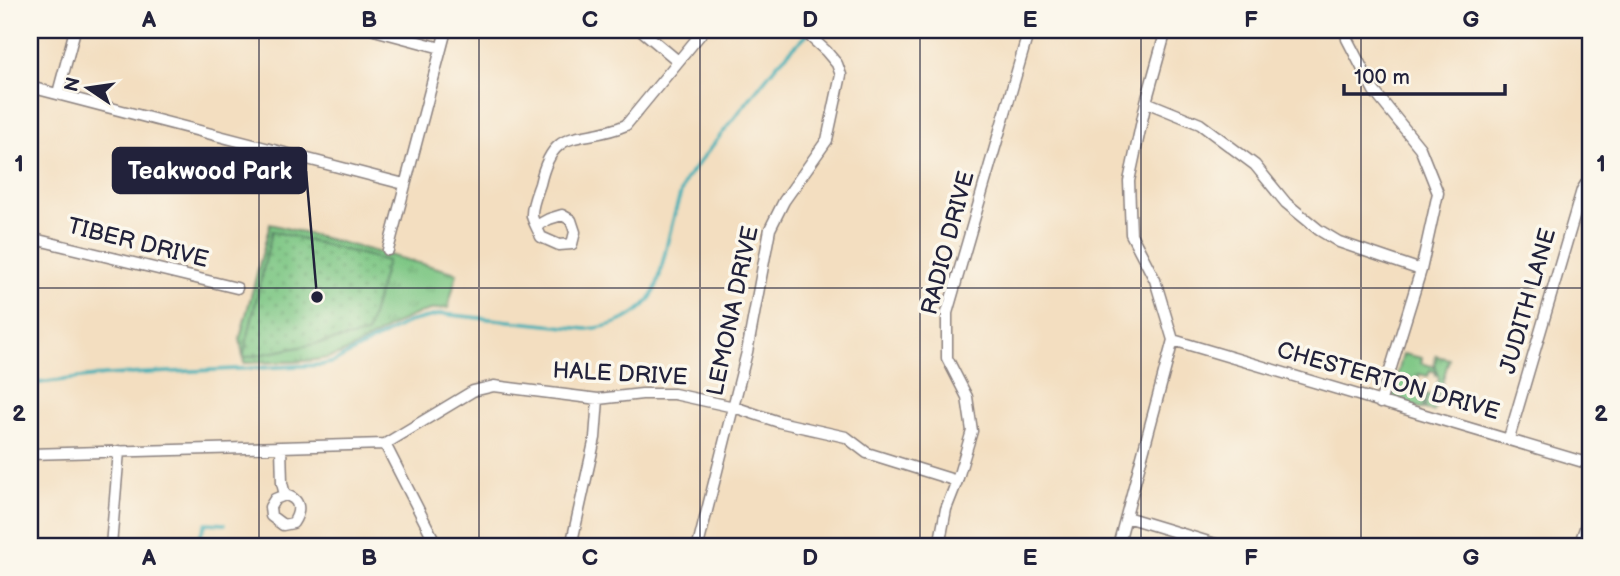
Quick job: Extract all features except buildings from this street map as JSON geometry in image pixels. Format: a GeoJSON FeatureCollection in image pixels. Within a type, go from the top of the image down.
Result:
{"type":"FeatureCollection","features":[{"type":"Feature","properties":{"kind":"street"},"geometry":{"type":"LineString","coordinates":[[58,93],[75,30]]}},
{"type":"Feature","properties":{"kind":"street"},"geometry":{"type":"LineString","coordinates":[[374,30],[441,48]]}},
{"type":"Feature","properties":{"kind":"street"},"geometry":{"type":"LineString","coordinates":[[388,250],[446,30]]}},
{"type":"Feature","properties":{"kind":"street"},"geometry":{"type":"LineString","coordinates":[[641,30],[678,61]]}},
{"type":"Feature","properties":{"kind":"street"},"geometry":{"type":"LineString","coordinates":[[536,226],[532,217],[544,164],[553,149],[575,136],[610,132],[626,125],[704,30]]}},
{"type":"Feature","properties":{"kind":"street","name":"LEMONA DRIVE"},"geometry":{"type":"LineString","coordinates":[[698,546],[747,352],[770,229],[784,201],[827,141],[841,75],[837,64],[803,30]]}},
{"type":"Feature","properties":{"kind":"street","name":"RADIO DRIVE"},"geometry":{"type":"LineString","coordinates":[[939,546],[946,509],[972,431],[967,397],[947,358],[947,313],[1029,30]]}},
{"type":"Feature","properties":{"kind":"street"},"geometry":{"type":"LineString","coordinates":[[1118,546],[1173,340],[1155,280],[1132,234],[1129,181],[1146,102],[1166,30]]}},
{"type":"Feature","properties":{"kind":"street"},"geometry":{"type":"LineString","coordinates":[[1346,30],[1347,39],[1374,91],[1420,148],[1438,193],[1421,270],[1380,403]]}},
{"type":"Feature","properties":{"kind":"street"},"geometry":{"type":"LineString","coordinates":[[1587,30],[1590,37]]}},
{"type":"Feature","properties":{"kind":"street"},"geometry":{"type":"LineString","coordinates":[[30,87],[404,184]]}},
{"type":"Feature","properties":{"kind":"street"},"geometry":{"type":"LineString","coordinates":[[1146,102],[1200,124],[1255,165],[1286,203],[1329,236],[1339,242],[1421,270]]}},
{"type":"Feature","properties":{"kind":"street","name":"JUDITH LANE"},"geometry":{"type":"LineString","coordinates":[[1509,438],[1582,190],[1590,177]]}},
{"type":"Feature","properties":{"kind":"street","name":"TIBER DRIVE"},"geometry":{"type":"LineString","coordinates":[[30,238],[237,288]]}},
{"type":"Feature","properties":{"kind":"street","name":"CHESTERTON DRIVE"},"geometry":{"type":"LineString","coordinates":[[1173,340],[1590,464]]}},
{"type":"Feature","properties":{"kind":"street","name":"HALE DRIVE"},"geometry":{"type":"LineString","coordinates":[[30,454],[385,444],[473,391],[494,386],[598,399],[642,394],[674,394],[846,437],[867,453],[957,481]]}},
{"type":"Feature","properties":{"kind":"street"},"geometry":{"type":"LineString","coordinates":[[571,546],[595,438],[598,399]]}},
{"type":"Feature","properties":{"kind":"street"},"geometry":{"type":"LineString","coordinates":[[385,444],[437,546]]}},
{"type":"Feature","properties":{"kind":"street"},"geometry":{"type":"LineString","coordinates":[[281,447],[285,495]]}},
{"type":"Feature","properties":{"kind":"street"},"geometry":{"type":"LineString","coordinates":[[111,546],[119,451]]}},
{"type":"Feature","properties":{"kind":"street"},"geometry":{"type":"LineString","coordinates":[[1579,546],[1590,513]]}},
{"type":"Feature","properties":{"kind":"street"},"geometry":{"type":"LineString","coordinates":[[1126,517],[1222,546]]}},
{"type":"Feature","properties":{"kind":"green space"},"geometry":{"type":"Polygon","coordinates":[[[270,224],[457,273],[448,308],[419,313],[356,347],[331,357],[307,361],[244,363],[240,338],[270,224]]]}},
{"type":"Feature","properties":{"kind":"green space"},"geometry":{"type":"Polygon","coordinates":[[[272,231],[387,261],[367,334],[243,358],[272,231]]]}},
{"type":"Feature","properties":{"kind":"green space"},"geometry":{"type":"Polygon","coordinates":[[[1403,354],[1422,358],[1421,363],[1435,367],[1437,376],[1436,372],[1430,370],[1428,376],[1419,374],[1414,390],[1425,394],[1423,409],[1392,397],[1403,354]]]}},
{"type":"Feature","properties":{"kind":"green space"},"geometry":{"type":"Polygon","coordinates":[[[1436,356],[1449,359],[1434,412],[1425,409],[1427,394],[1434,396],[1439,379],[1434,363],[1436,356]]]}},
{"type":"Feature","properties":{"kind":"waterway"},"geometry":{"type":"LineString","coordinates":[[30,384],[105,375],[321,365],[334,362],[408,322],[442,314],[586,329],[620,321],[643,307],[655,289],[686,179],[778,63],[811,30]]}},
{"type":"Feature","properties":{"kind":"waterway"},"geometry":{"type":"LineString","coordinates":[[195,546],[206,523],[225,524]]}},
{"type":"Feature","properties":{"kind":"place","name":"Teakwood Park"},"geometry":{"type":"Point","coordinates":[317,297]}}]}
